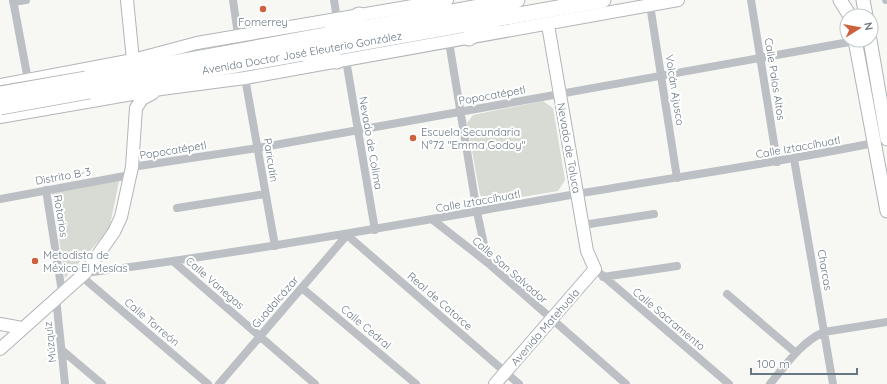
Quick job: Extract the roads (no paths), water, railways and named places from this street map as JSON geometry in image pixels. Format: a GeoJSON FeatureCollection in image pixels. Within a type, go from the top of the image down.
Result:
{"type":"FeatureCollection","features":[{"type":"Feature","properties":{"kind":"highway","name":"Avenida Doctor José Eleuterio González"},"geometry":{"type":"LineString","coordinates":[[0,107],[87,85],[251,49],[517,0]]}},
{"type":"Feature","properties":{"kind":"highway","name":"Avenida Doctor José Eleuterio González"},"geometry":{"type":"LineString","coordinates":[[0,94],[87,85],[266,60],[549,17],[603,0]]}},
{"type":"Feature","properties":{"kind":"highway"},"geometry":{"type":"LineString","coordinates":[[251,49],[271,38],[341,25],[359,15]]}},
{"type":"Feature","properties":{"kind":"highway"},"geometry":{"type":"LineString","coordinates":[[469,38],[483,29],[549,17]]}},
{"type":"Feature","properties":{"kind":"highway"},"geometry":{"type":"LineString","coordinates":[[266,60],[283,63],[325,59],[341,61]]}},
{"type":"Feature","properties":{"kind":"main road"},"geometry":{"type":"LineString","coordinates":[[856,48],[887,212]]}},
{"type":"Feature","properties":{"kind":"main road"},"geometry":{"type":"LineString","coordinates":[[871,48],[887,139]]}},
{"type":"Feature","properties":{"kind":"street"},"geometry":{"type":"LineString","coordinates":[[22,81],[13,1],[26,0]]}},
{"type":"Feature","properties":{"kind":"street"},"geometry":{"type":"LineString","coordinates":[[126,0],[133,60]]}},
{"type":"Feature","properties":{"kind":"street"},"geometry":{"type":"LineString","coordinates":[[233,0],[238,35]]}},
{"type":"Feature","properties":{"kind":"street"},"geometry":{"type":"LineString","coordinates":[[331,20],[334,0]]}},
{"type":"Feature","properties":{"kind":"street","name":"Avenida Doctor José Eleuterio González"},"geometry":{"type":"LineString","coordinates":[[549,17],[616,12],[678,0]]}},
{"type":"Feature","properties":{"kind":"street","name":"Calle Palos Altos"},"geometry":{"type":"LineString","coordinates":[[751,0],[777,162]]}},
{"type":"Feature","properties":{"kind":"street"},"geometry":{"type":"LineString","coordinates":[[0,85],[133,60],[197,43],[238,35],[441,1]]}},
{"type":"Feature","properties":{"kind":"street","name":"Volcán Ajusco"},"geometry":{"type":"LineString","coordinates":[[650,5],[677,178]]}},
{"type":"Feature","properties":{"kind":"street","name":"Nevado de Toluca"},"geometry":{"type":"LineString","coordinates":[[549,17],[559,94],[587,251],[599,273]]}},
{"type":"Feature","properties":{"kind":"street"},"geometry":{"type":"LineString","coordinates":[[0,117],[161,89],[245,78],[469,38]]}},
{"type":"Feature","properties":{"kind":"street"},"geometry":{"type":"LineString","coordinates":[[449,42],[459,112],[488,263]]}},
{"type":"Feature","properties":{"kind":"street","name":"Popocatépetl"},"geometry":{"type":"LineString","coordinates":[[131,171],[839,44]]}},
{"type":"Feature","properties":{"kind":"street","name":"Nevado de Colima"},"geometry":{"type":"LineString","coordinates":[[341,61],[358,130],[375,230]]}},
{"type":"Feature","properties":{"kind":"street","name":"Paricutín"},"geometry":{"type":"LineString","coordinates":[[245,78],[275,246]]}},
{"type":"Feature","properties":{"kind":"street"},"geometry":{"type":"LineString","coordinates":[[22,81],[9,88],[7,96],[8,104],[14,111],[22,114]]}},
{"type":"Feature","properties":{"kind":"street"},"geometry":{"type":"LineString","coordinates":[[0,349],[83,275],[105,246],[121,217],[131,171],[136,108],[138,102],[147,95],[161,89]]}},
{"type":"Feature","properties":{"kind":"street","name":"Calle Iztaccíhuatl"},"geometry":{"type":"LineString","coordinates":[[83,275],[375,230],[577,194],[777,162],[874,143]]}},
{"type":"Feature","properties":{"kind":"street","name":"Charcas"},"geometry":{"type":"LineString","coordinates":[[794,159],[833,384]]}},
{"type":"Feature","properties":{"kind":"street","name":"Distrito B-3"},"geometry":{"type":"LineString","coordinates":[[0,199],[131,171]]}},
{"type":"Feature","properties":{"kind":"street","name":"Rotarios"},"geometry":{"type":"LineString","coordinates":[[46,190],[59,295]]}},
{"type":"Feature","properties":{"kind":"street"},"geometry":{"type":"LineString","coordinates":[[177,208],[265,194]]}},
{"type":"Feature","properties":{"kind":"street"},"geometry":{"type":"LineString","coordinates":[[583,224],[654,214]]}},
{"type":"Feature","properties":{"kind":"street","name":"Calle San Salvador"},"geometry":{"type":"LineString","coordinates":[[433,220],[488,263],[550,319],[626,384]]}},
{"type":"Feature","properties":{"kind":"street","name":"Guadalcázar"},"geometry":{"type":"LineString","coordinates":[[219,384],[347,234]]}},
{"type":"Feature","properties":{"kind":"street","name":"Real de Catorce"},"geometry":{"type":"LineString","coordinates":[[347,234],[520,384]]}},
{"type":"Feature","properties":{"kind":"street","name":"Calle Vanegas"},"geometry":{"type":"LineString","coordinates":[[174,262],[315,384]]}},
{"type":"Feature","properties":{"kind":"street"},"geometry":{"type":"LineString","coordinates":[[599,273],[677,266]]}},
{"type":"Feature","properties":{"kind":"street","name":"Avenida Matehuala"},"geometry":{"type":"LineString","coordinates":[[495,384],[550,319],[599,273]]}},
{"type":"Feature","properties":{"kind":"street","name":"Calle Sacramento"},"geometry":{"type":"LineString","coordinates":[[599,273],[728,384]]}},
{"type":"Feature","properties":{"kind":"street","name":"Calle Torreón"},"geometry":{"type":"LineString","coordinates":[[83,275],[208,384]]}},
{"type":"Feature","properties":{"kind":"street","name":"Calle Cedral"},"geometry":{"type":"LineString","coordinates":[[302,288],[416,384]]}},
{"type":"Feature","properties":{"kind":"street"},"geometry":{"type":"LineString","coordinates":[[727,294],[796,353]]}},
{"type":"Feature","properties":{"kind":"street","name":"Múzquiz"},"geometry":{"type":"LineString","coordinates":[[59,295],[65,384]]}},
{"type":"Feature","properties":{"kind":"street"},"geometry":{"type":"LineString","coordinates":[[770,384],[796,353],[811,339],[824,332],[887,322]]}},
{"type":"Feature","properties":{"kind":"street"},"geometry":{"type":"LineString","coordinates":[[0,324],[22,328]]}},
{"type":"Feature","properties":{"kind":"street"},"geometry":{"type":"LineString","coordinates":[[63,351],[102,384]]}},
{"type":"Feature","properties":{"kind":"place","name":"Fomerrey"},"geometry":{"type":"Point","coordinates":[263,9]}},
{"type":"Feature","properties":{"kind":"place","name":"Escuela Secundaria N°72 \"Emma Godoy\""},"geometry":{"type":"Point","coordinates":[413,138]}},
{"type":"Feature","properties":{"kind":"place","name":"Metodista de México El Mesías"},"geometry":{"type":"Point","coordinates":[35,261]}}]}
